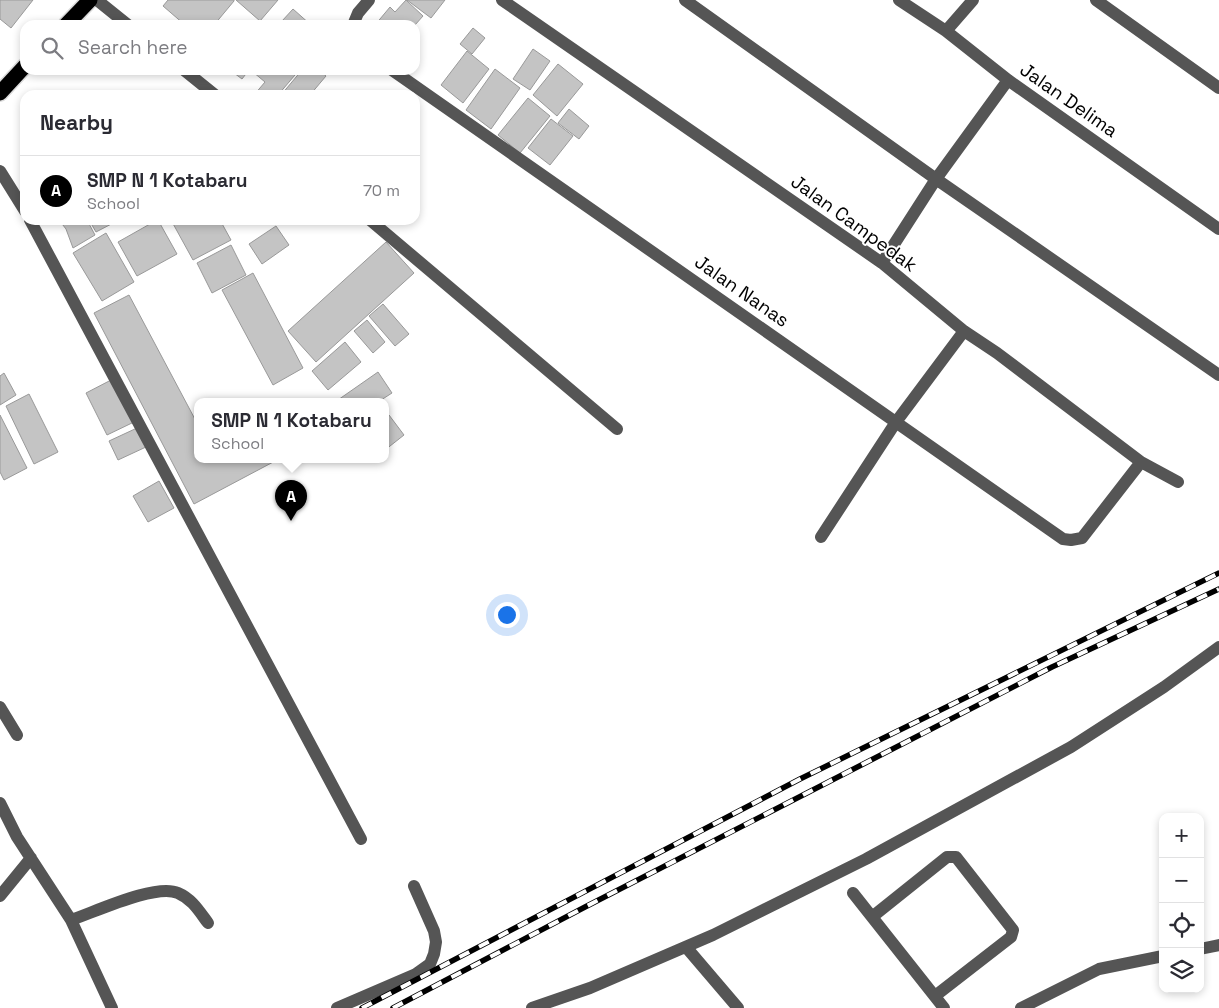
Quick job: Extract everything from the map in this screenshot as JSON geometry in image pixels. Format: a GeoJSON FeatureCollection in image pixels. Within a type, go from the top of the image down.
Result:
{"type":"FeatureCollection","features":[{"type":"Feature","properties":{"kind":"highway"},"geometry":{"type":"LineString","coordinates":[[71,20],[90,0]]}},
{"type":"Feature","properties":{"kind":"highway"},"geometry":{"type":"LineString","coordinates":[[3,83],[20,70]]}},
{"type":"Feature","properties":{"kind":"street"},"geometry":{"type":"LineString","coordinates":[[97,0],[122,20]]}},
{"type":"Feature","properties":{"kind":"street"},"geometry":{"type":"LineString","coordinates":[[355,20],[368,0]]}},
{"type":"Feature","properties":{"kind":"street","name":"Jalan Campedak"},"geometry":{"type":"LineString","coordinates":[[502,0],[882,263],[964,331],[997,353],[1142,462],[1178,482]]}},
{"type":"Feature","properties":{"kind":"street"},"geometry":{"type":"LineString","coordinates":[[685,0],[936,179],[1219,375]]}},
{"type":"Feature","properties":{"kind":"street","name":"Jalan Delima"},"geometry":{"type":"LineString","coordinates":[[899,0],[946,31],[1008,80],[1219,229]]}},
{"type":"Feature","properties":{"kind":"street"},"geometry":{"type":"LineString","coordinates":[[946,31],[973,0]]}},
{"type":"Feature","properties":{"kind":"street"},"geometry":{"type":"LineString","coordinates":[[1096,0],[1219,88]]}},
{"type":"Feature","properties":{"kind":"street"},"geometry":{"type":"LineString","coordinates":[[190,75],[209,90]]}},
{"type":"Feature","properties":{"kind":"street","name":"Jalan Nanas"},"geometry":{"type":"LineString","coordinates":[[399,75],[1063,539],[1082,538],[1142,462]]}},
{"type":"Feature","properties":{"kind":"street"},"geometry":{"type":"LineString","coordinates":[[882,263],[936,179],[1008,80]]}},
{"type":"Feature","properties":{"kind":"street"},"geometry":{"type":"LineString","coordinates":[[0,171],[20,203]]}},
{"type":"Feature","properties":{"kind":"street"},"geometry":{"type":"LineString","coordinates":[[33,225],[361,840]]}},
{"type":"Feature","properties":{"kind":"street"},"geometry":{"type":"LineString","coordinates":[[376,225],[617,429]]}},
{"type":"Feature","properties":{"kind":"street"},"geometry":{"type":"LineString","coordinates":[[821,537],[896,422],[964,331]]}},
{"type":"Feature","properties":{"kind":"street"},"geometry":{"type":"LineString","coordinates":[[532,1008],[553,1005],[686,947],[866,859],[1049,760],[1164,687],[1219,647]]}},
{"type":"Feature","properties":{"kind":"street"},"geometry":{"type":"LineString","coordinates":[[0,707],[17,735]]}},
{"type":"Feature","properties":{"kind":"street"},"geometry":{"type":"LineString","coordinates":[[0,803],[18,837],[71,920],[112,1008]]}},
{"type":"Feature","properties":{"kind":"street"},"geometry":{"type":"LineString","coordinates":[[872,917],[947,857],[956,857],[962,864],[1013,930],[1011,937],[935,996]]}},
{"type":"Feature","properties":{"kind":"street"},"geometry":{"type":"LineString","coordinates":[[0,896],[31,858]]}},
{"type":"Feature","properties":{"kind":"street"},"geometry":{"type":"LineString","coordinates":[[337,1008],[416,974],[430,964],[436,942],[434,931],[414,886]]}},
{"type":"Feature","properties":{"kind":"street"},"geometry":{"type":"LineString","coordinates":[[71,920],[144,893],[162,890],[178,892],[193,902],[208,923]]}},
{"type":"Feature","properties":{"kind":"street"},"geometry":{"type":"LineString","coordinates":[[853,893],[944,1008]]}},
{"type":"Feature","properties":{"kind":"street"},"geometry":{"type":"LineString","coordinates":[[1204,948],[1219,945]]}},
{"type":"Feature","properties":{"kind":"street"},"geometry":{"type":"LineString","coordinates":[[686,947],[738,1008]]}},
{"type":"Feature","properties":{"kind":"street"},"geometry":{"type":"LineString","coordinates":[[1022,1008],[1099,969],[1159,957]]}},
{"type":"Feature","properties":{"kind":"building"},"geometry":{"type":"Polygon","coordinates":[[[0,0],[33,0],[11,28],[0,19],[0,0]]]}},
{"type":"Feature","properties":{"kind":"building"},"geometry":{"type":"Polygon","coordinates":[[[168,0],[234,0],[218,20],[179,20],[163,6],[168,0]]]}},
{"type":"Feature","properties":{"kind":"building"},"geometry":{"type":"Polygon","coordinates":[[[236,0],[278,0],[259,20],[236,0]]]}},
{"type":"Feature","properties":{"kind":"building"},"geometry":{"type":"Polygon","coordinates":[[[406,0],[423,16],[419,20],[379,20],[390,7],[395,12],[406,0]]]}},
{"type":"Feature","properties":{"kind":"building"},"geometry":{"type":"Polygon","coordinates":[[[407,0],[445,0],[431,18],[407,0]]]}},
{"type":"Feature","properties":{"kind":"building"},"geometry":{"type":"Polygon","coordinates":[[[293,9],[305,20],[283,20],[293,9]]]}},
{"type":"Feature","properties":{"kind":"building"},"geometry":{"type":"Polygon","coordinates":[[[473,28],[485,38],[472,54],[460,44],[473,28]]]}},
{"type":"Feature","properties":{"kind":"building"},"geometry":{"type":"Polygon","coordinates":[[[533,49],[550,61],[530,90],[513,79],[533,49]]]}},
{"type":"Feature","properties":{"kind":"building"},"geometry":{"type":"Polygon","coordinates":[[[467,51],[489,69],[463,103],[441,85],[467,51]]]}},
{"type":"Feature","properties":{"kind":"building"},"geometry":{"type":"Polygon","coordinates":[[[558,64],[583,84],[557,116],[533,95],[558,64]]]}},
{"type":"Feature","properties":{"kind":"building"},"geometry":{"type":"Polygon","coordinates":[[[495,69],[520,88],[491,129],[466,110],[495,69]]]}},
{"type":"Feature","properties":{"kind":"building"},"geometry":{"type":"Polygon","coordinates":[[[237,75],[245,75],[242,79],[237,75]]]}},
{"type":"Feature","properties":{"kind":"building"},"geometry":{"type":"Polygon","coordinates":[[[257,75],[295,75],[282,90],[258,90],[265,82],[257,75]]]}},
{"type":"Feature","properties":{"kind":"building"},"geometry":{"type":"Polygon","coordinates":[[[298,75],[326,76],[314,90],[285,90],[298,75]]]}},
{"type":"Feature","properties":{"kind":"building"},"geometry":{"type":"Polygon","coordinates":[[[528,98],[550,116],[520,153],[498,135],[528,98]]]}},
{"type":"Feature","properties":{"kind":"building"},"geometry":{"type":"Polygon","coordinates":[[[569,109],[589,126],[579,139],[558,123],[569,109]]]}},
{"type":"Feature","properties":{"kind":"building"},"geometry":{"type":"Polygon","coordinates":[[[551,119],[573,136],[550,165],[528,148],[551,119]]]}},
{"type":"Feature","properties":{"kind":"building"},"geometry":{"type":"Polygon","coordinates":[[[63,225],[90,225],[95,235],[73,248],[63,225]]]}},
{"type":"Feature","properties":{"kind":"building"},"geometry":{"type":"Polygon","coordinates":[[[92,225],[109,225],[96,232],[92,225]]]}},
{"type":"Feature","properties":{"kind":"building"},"geometry":{"type":"Polygon","coordinates":[[[148,225],[161,225],[177,254],[137,276],[118,242],[148,225]]]}},
{"type":"Feature","properties":{"kind":"building"},"geometry":{"type":"Polygon","coordinates":[[[174,225],[223,225],[231,240],[193,260],[174,225]]]}},
{"type":"Feature","properties":{"kind":"building"},"geometry":{"type":"Polygon","coordinates":[[[276,226],[289,245],[262,264],[249,244],[276,226]]]}},
{"type":"Feature","properties":{"kind":"building"},"geometry":{"type":"Polygon","coordinates":[[[106,233],[134,282],[102,301],[73,253],[106,233]]]}},
{"type":"Feature","properties":{"kind":"building"},"geometry":{"type":"Polygon","coordinates":[[[386,242],[414,273],[316,362],[288,331],[386,242]]]}},
{"type":"Feature","properties":{"kind":"building"},"geometry":{"type":"Polygon","coordinates":[[[231,245],[246,275],[212,293],[197,263],[231,245]]]}},
{"type":"Feature","properties":{"kind":"building"},"geometry":{"type":"Polygon","coordinates":[[[253,273],[303,368],[273,385],[222,290],[253,273]]]}},
{"type":"Feature","properties":{"kind":"building"},"geometry":{"type":"Polygon","coordinates":[[[129,295],[194,417],[194,463],[271,463],[194,504],[94,313],[129,295]]]}},
{"type":"Feature","properties":{"kind":"building"},"geometry":{"type":"Polygon","coordinates":[[[383,304],[409,334],[395,346],[369,316],[383,304]]]}},
{"type":"Feature","properties":{"kind":"building"},"geometry":{"type":"Polygon","coordinates":[[[367,320],[385,342],[373,353],[354,331],[367,320]]]}},
{"type":"Feature","properties":{"kind":"building"},"geometry":{"type":"Polygon","coordinates":[[[345,342],[361,362],[328,390],[312,371],[345,342]]]}},
{"type":"Feature","properties":{"kind":"building"},"geometry":{"type":"Polygon","coordinates":[[[378,372],[392,393],[384,398],[341,398],[378,372]]]}},
{"type":"Feature","properties":{"kind":"building"},"geometry":{"type":"Polygon","coordinates":[[[4,373],[16,395],[0,405],[0,376],[4,373]]]}},
{"type":"Feature","properties":{"kind":"building"},"geometry":{"type":"Polygon","coordinates":[[[113,379],[134,422],[107,435],[86,393],[113,379]]]}},
{"type":"Feature","properties":{"kind":"building"},"geometry":{"type":"Polygon","coordinates":[[[29,394],[58,452],[34,464],[6,406],[29,394]]]}},
{"type":"Feature","properties":{"kind":"building"},"geometry":{"type":"Polygon","coordinates":[[[0,415],[27,468],[4,480],[0,472],[0,415]]]}},
{"type":"Feature","properties":{"kind":"building"},"geometry":{"type":"Polygon","coordinates":[[[389,415],[404,435],[389,447],[389,415]]]}},
{"type":"Feature","properties":{"kind":"building"},"geometry":{"type":"Polygon","coordinates":[[[137,428],[146,447],[118,460],[109,441],[137,428]]]}},
{"type":"Feature","properties":{"kind":"building"},"geometry":{"type":"Polygon","coordinates":[[[159,481],[174,508],[148,522],[133,496],[159,481]]]}},
{"type":"Feature","properties":{"kind":"railway"},"geometry":{"type":"LineString","coordinates":[[362,1008],[800,779],[1219,573]]}},
{"type":"Feature","properties":{"kind":"railway"},"geometry":{"type":"LineString","coordinates":[[393,1008],[1052,667],[1219,589]]}},
{"type":"Feature","properties":{"kind":"place","name":"SMP N 1 Kotabaru"},"geometry":{"type":"Point","coordinates":[291,521]}}]}
